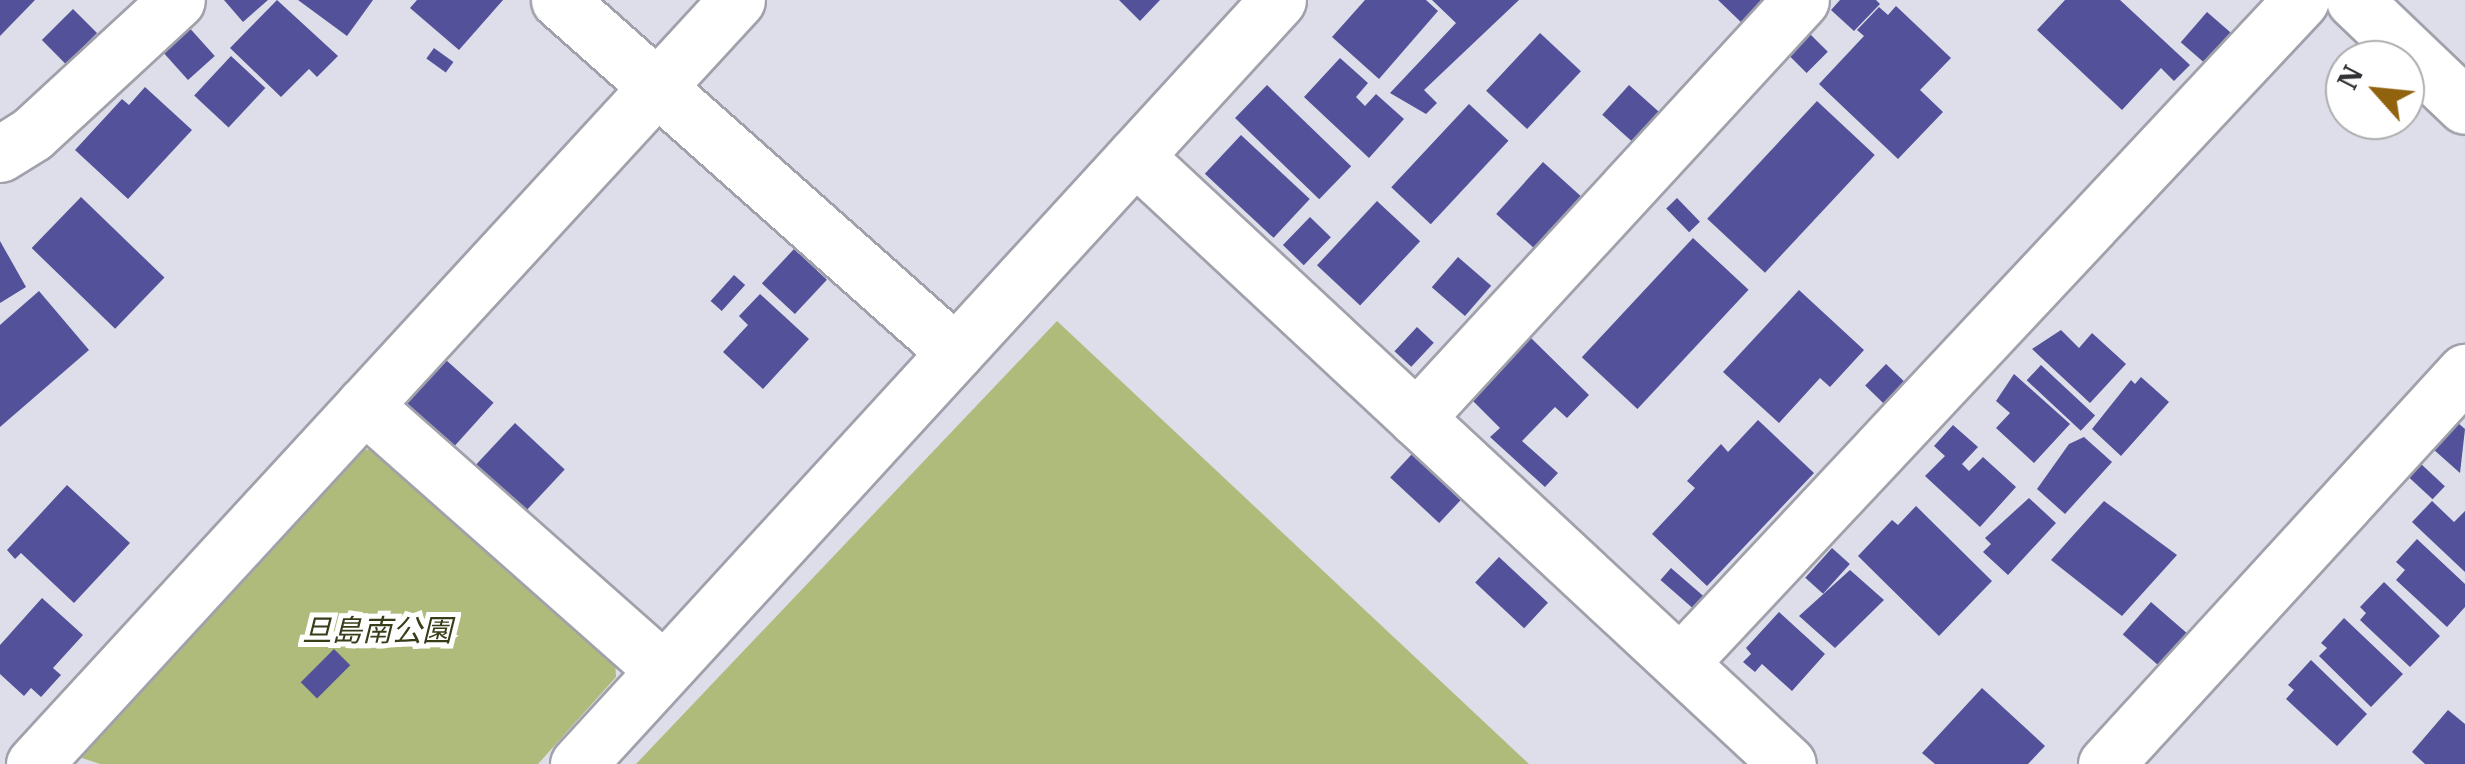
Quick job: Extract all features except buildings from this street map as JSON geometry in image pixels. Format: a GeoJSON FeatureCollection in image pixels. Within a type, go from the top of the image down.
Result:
{"type":"FeatureCollection","features":[{"type":"Feature","properties":{"kind":"street"},"geometry":{"type":"LineString","coordinates":[[11,129],[177,0]]}},
{"type":"Feature","properties":{"kind":"street"},"geometry":{"type":"LineString","coordinates":[[559,0],[955,352]]}},
{"type":"Feature","properties":{"kind":"street"},"geometry":{"type":"LineString","coordinates":[[34,764],[738,0]]}},
{"type":"Feature","properties":{"kind":"street"},"geometry":{"type":"LineString","coordinates":[[578,764],[1278,0]]}},
{"type":"Feature","properties":{"kind":"street"},"geometry":{"type":"LineString","coordinates":[[1416,418],[1801,0]]}},
{"type":"Feature","properties":{"kind":"street"},"geometry":{"type":"LineString","coordinates":[[1680,663],[2301,0]]}},
{"type":"Feature","properties":{"kind":"street"},"geometry":{"type":"LineString","coordinates":[[2354,0],[2465,106]]}},
{"type":"Feature","properties":{"kind":"street"},"geometry":{"type":"LineString","coordinates":[[1135,156],[1788,764]]}},
{"type":"Feature","properties":{"kind":"street"},"geometry":{"type":"LineString","coordinates":[[2106,764],[2465,372]]}},
{"type":"Feature","properties":{"kind":"street"},"geometry":{"type":"LineString","coordinates":[[364,405],[664,670]]}},
{"type":"Feature","properties":{"kind":"green space"},"geometry":{"type":"Polygon","coordinates":[[[1057,321],[1529,764],[636,764],[1057,321]]]}},
{"type":"Feature","properties":{"kind":"green space","name":"旦島南公園"},"geometry":{"type":"Polygon","coordinates":[[[378,449],[615,659],[616,677],[538,764],[100,764],[76,756],[361,450],[378,449]]]}}]}
